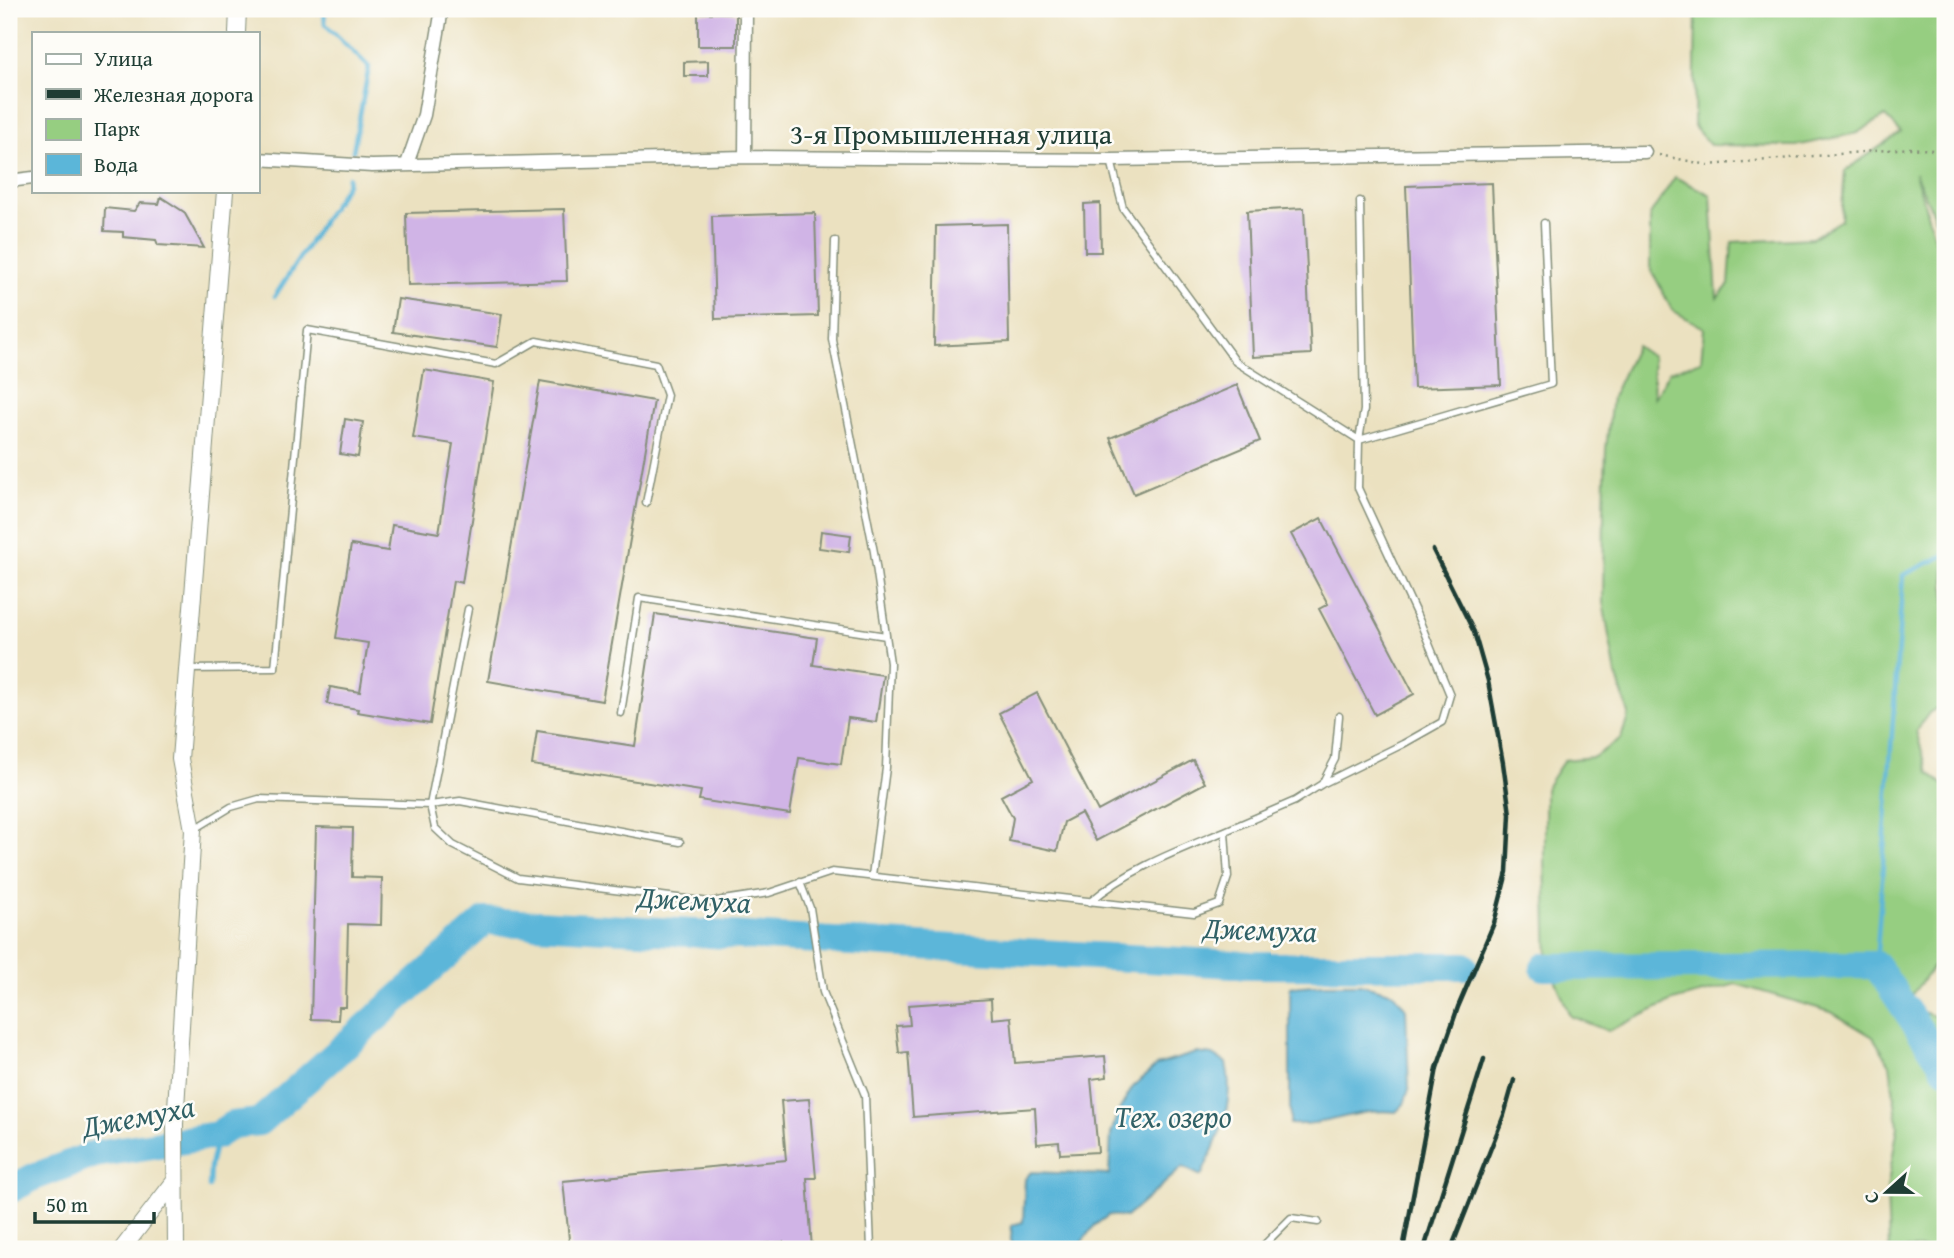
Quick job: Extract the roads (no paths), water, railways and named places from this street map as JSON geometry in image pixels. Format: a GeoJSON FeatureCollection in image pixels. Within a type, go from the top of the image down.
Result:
{"type":"FeatureCollection","features":[{"type":"Feature","properties":{"kind":"street"},"geometry":{"type":"LineString","coordinates":[[237,32],[238,9]]}},
{"type":"Feature","properties":{"kind":"street"},"geometry":{"type":"LineString","coordinates":[[407,164],[424,115],[442,9]]}},
{"type":"Feature","properties":{"kind":"street"},"geometry":{"type":"LineString","coordinates":[[745,157],[746,9]]}},
{"type":"Feature","properties":{"kind":"street","name":"3-я Промышленная улица"},"geometry":{"type":"LineString","coordinates":[[259,159],[372,166],[745,157],[1111,160],[1645,152]]}},
{"type":"Feature","properties":{"kind":"street"},"geometry":{"type":"LineString","coordinates":[[9,181],[32,178]]}},
{"type":"Feature","properties":{"kind":"street"},"geometry":{"type":"LineString","coordinates":[[176,1249],[175,1124],[193,830],[180,759],[225,192]]}},
{"type":"Feature","properties":{"kind":"street"},"geometry":{"type":"LineString","coordinates":[[122,1249],[174,1178]]}},
{"type":"Feature","properties":{"kind":"lane"},"geometry":{"type":"LineString","coordinates":[[1111,160],[1123,208],[1236,362],[1359,440],[1550,384],[1545,223]]}},
{"type":"Feature","properties":{"kind":"lane"},"geometry":{"type":"LineString","coordinates":[[1090,902],[1141,866],[1295,801],[1322,784],[1442,722],[1450,695],[1420,622],[1358,488],[1359,440],[1364,410],[1360,201]]}},
{"type":"Feature","properties":{"kind":"lane"},"geometry":{"type":"LineString","coordinates":[[835,241],[832,340],[874,552],[890,663],[886,768],[872,876]]}},
{"type":"Feature","properties":{"kind":"lane"},"geometry":{"type":"LineString","coordinates":[[187,669],[275,668],[307,330],[496,364],[537,341],[656,364],[667,395],[646,503]]}},
{"type":"Feature","properties":{"kind":"lane"},"geometry":{"type":"LineString","coordinates":[[621,713],[639,598],[886,636]]}},
{"type":"Feature","properties":{"kind":"lane"},"geometry":{"type":"LineString","coordinates":[[468,609],[430,805],[435,828],[453,845],[518,878],[710,902],[769,893],[832,872],[1194,913],[1219,904],[1228,877],[1225,831]]}},
{"type":"Feature","properties":{"kind":"lane"},"geometry":{"type":"LineString","coordinates":[[1322,784],[1335,759],[1339,716]]}},
{"type":"Feature","properties":{"kind":"lane"},"geometry":{"type":"LineString","coordinates":[[193,830],[231,807],[260,799],[430,805],[460,801],[680,842]]}},
{"type":"Feature","properties":{"kind":"lane"},"geometry":{"type":"LineString","coordinates":[[800,882],[810,908],[823,992],[865,1096],[871,1249]]}},
{"type":"Feature","properties":{"kind":"lane"},"geometry":{"type":"LineString","coordinates":[[1260,1249],[1291,1218],[1318,1222]]}},
{"type":"Feature","properties":{"kind":"water","name":"Тех. озеро"},"geometry":{"type":"Polygon","coordinates":[[[1360,984],[1394,993],[1406,1009],[1409,1089],[1404,1104],[1396,1112],[1369,1112],[1317,1123],[1290,1124],[1290,987],[1360,984]]]}},
{"type":"Feature","properties":{"kind":"water","name":"Тех. озеро"},"geometry":{"type":"Polygon","coordinates":[[[1196,1053],[1213,1055],[1226,1063],[1229,1092],[1224,1121],[1201,1176],[1183,1167],[1126,1217],[1109,1215],[1095,1225],[1078,1247],[1073,1249],[1010,1249],[1012,1225],[1023,1222],[1025,1179],[1031,1172],[1109,1175],[1111,1134],[1118,1112],[1133,1087],[1157,1065],[1196,1053]]]}},
{"type":"Feature","properties":{"kind":"waterway"},"geometry":{"type":"LineString","coordinates":[[324,9],[325,24],[369,67],[353,151]]}},
{"type":"Feature","properties":{"kind":"waterway"},"geometry":{"type":"LineString","coordinates":[[275,296],[347,184],[348,177]]}},
{"type":"Feature","properties":{"kind":"waterway"},"geometry":{"type":"LineString","coordinates":[[1876,965],[1903,575],[1945,555]]}},
{"type":"Feature","properties":{"kind":"waterway","name":"Джемуха"},"geometry":{"type":"LineString","coordinates":[[9,1190],[34,1177],[95,1154],[217,1135],[232,1125],[259,1122],[485,921],[1251,965],[1464,966]]}},
{"type":"Feature","properties":{"kind":"waterway","name":"Джемуха"},"geometry":{"type":"LineString","coordinates":[[1544,967],[1876,965],[1945,1068]]}},
{"type":"Feature","properties":{"kind":"waterway"},"geometry":{"type":"LineString","coordinates":[[209,1187],[217,1135]]}},
{"type":"Feature","properties":{"kind":"railway"},"geometry":{"type":"LineString","coordinates":[[1403,1249],[1437,1068],[1458,1007],[1494,923],[1507,872],[1510,814],[1488,681],[1474,632],[1433,550]]}},
{"type":"Feature","properties":{"kind":"railway"},"geometry":{"type":"LineString","coordinates":[[1424,1249],[1484,1059]]}},
{"type":"Feature","properties":{"kind":"railway"},"geometry":{"type":"LineString","coordinates":[[1451,1249],[1504,1115],[1514,1080]]}}]}
